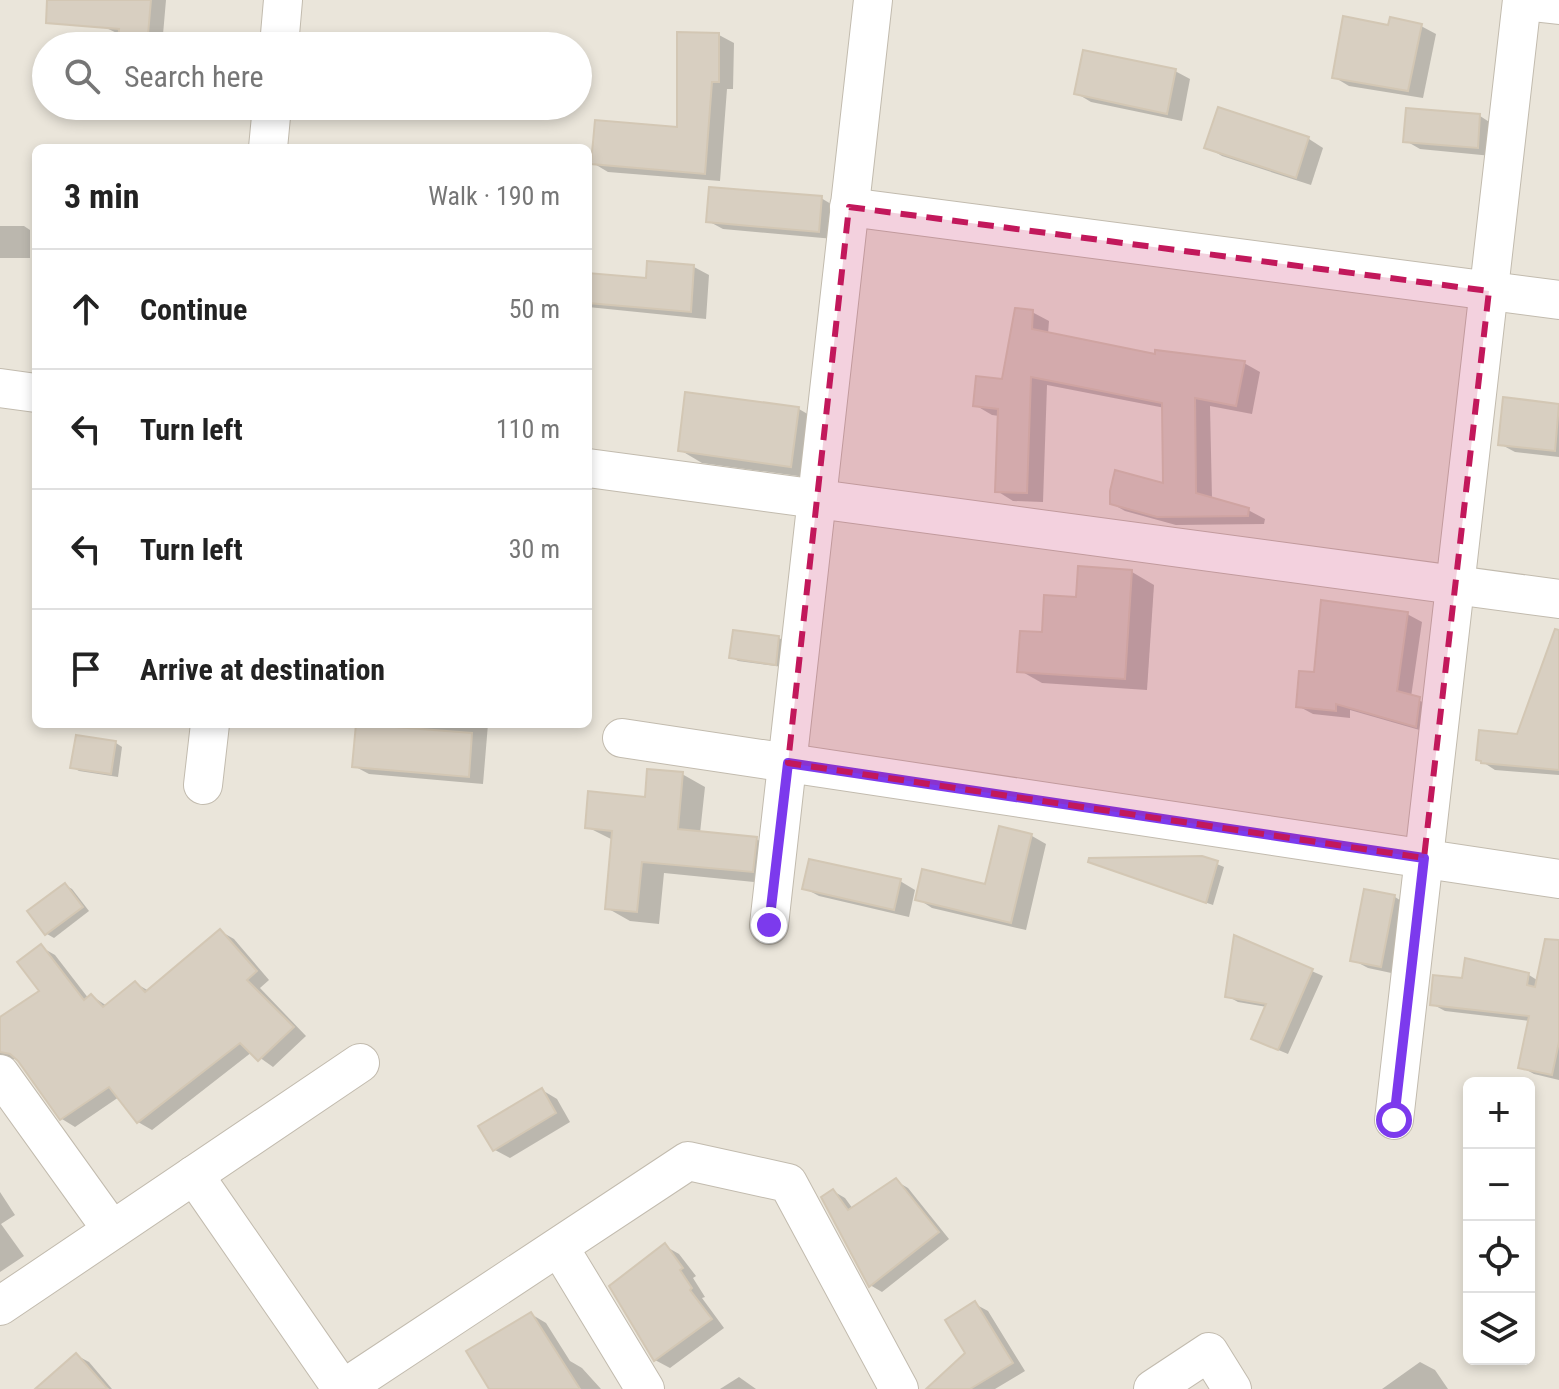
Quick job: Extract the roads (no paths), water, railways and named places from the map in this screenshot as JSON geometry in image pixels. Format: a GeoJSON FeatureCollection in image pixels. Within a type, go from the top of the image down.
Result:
{"type":"FeatureCollection","features":[{"type":"Feature","properties":{"kind":"street"},"geometry":{"type":"LineString","coordinates":[[280,32],[283,0]]}},
{"type":"Feature","properties":{"kind":"street"},"geometry":{"type":"LineString","coordinates":[[769,925],[873,0]]}},
{"type":"Feature","properties":{"kind":"street"},"geometry":{"type":"LineString","coordinates":[[1394,1120],[1522,0]]}},
{"type":"Feature","properties":{"kind":"street"},"geometry":{"type":"LineString","coordinates":[[1541,0],[1559,2]]}},
{"type":"Feature","properties":{"kind":"street"},"geometry":{"type":"LineString","coordinates":[[268,144],[271,120]]}},
{"type":"Feature","properties":{"kind":"street"},"geometry":{"type":"LineString","coordinates":[[849,207],[1559,300]]}},
{"type":"Feature","properties":{"kind":"street"},"geometry":{"type":"LineString","coordinates":[[0,388],[32,392]]}},
{"type":"Feature","properties":{"kind":"street"},"geometry":{"type":"LineString","coordinates":[[592,469],[1559,599]]}},
{"type":"Feature","properties":{"kind":"street"},"geometry":{"type":"LineString","coordinates":[[203,785],[210,728]]}},
{"type":"Feature","properties":{"kind":"street"},"geometry":{"type":"LineString","coordinates":[[622,738],[1559,879]]}},
{"type":"Feature","properties":{"kind":"street"},"geometry":{"type":"LineString","coordinates":[[0,1306],[360,1063]]}},
{"type":"Feature","properties":{"kind":"street"},"geometry":{"type":"LineString","coordinates":[[0,1074],[112,1230]]}},
{"type":"Feature","properties":{"kind":"street"},"geometry":{"type":"LineString","coordinates":[[194,1175],[343,1389],[688,1161],[788,1183],[899,1389]]}},
{"type":"Feature","properties":{"kind":"street"},"geometry":{"type":"LineString","coordinates":[[559,1247],[645,1389]]}},
{"type":"Feature","properties":{"kind":"street"},"geometry":{"type":"LineString","coordinates":[[1153,1389],[1209,1352],[1232,1389]]}}]}
